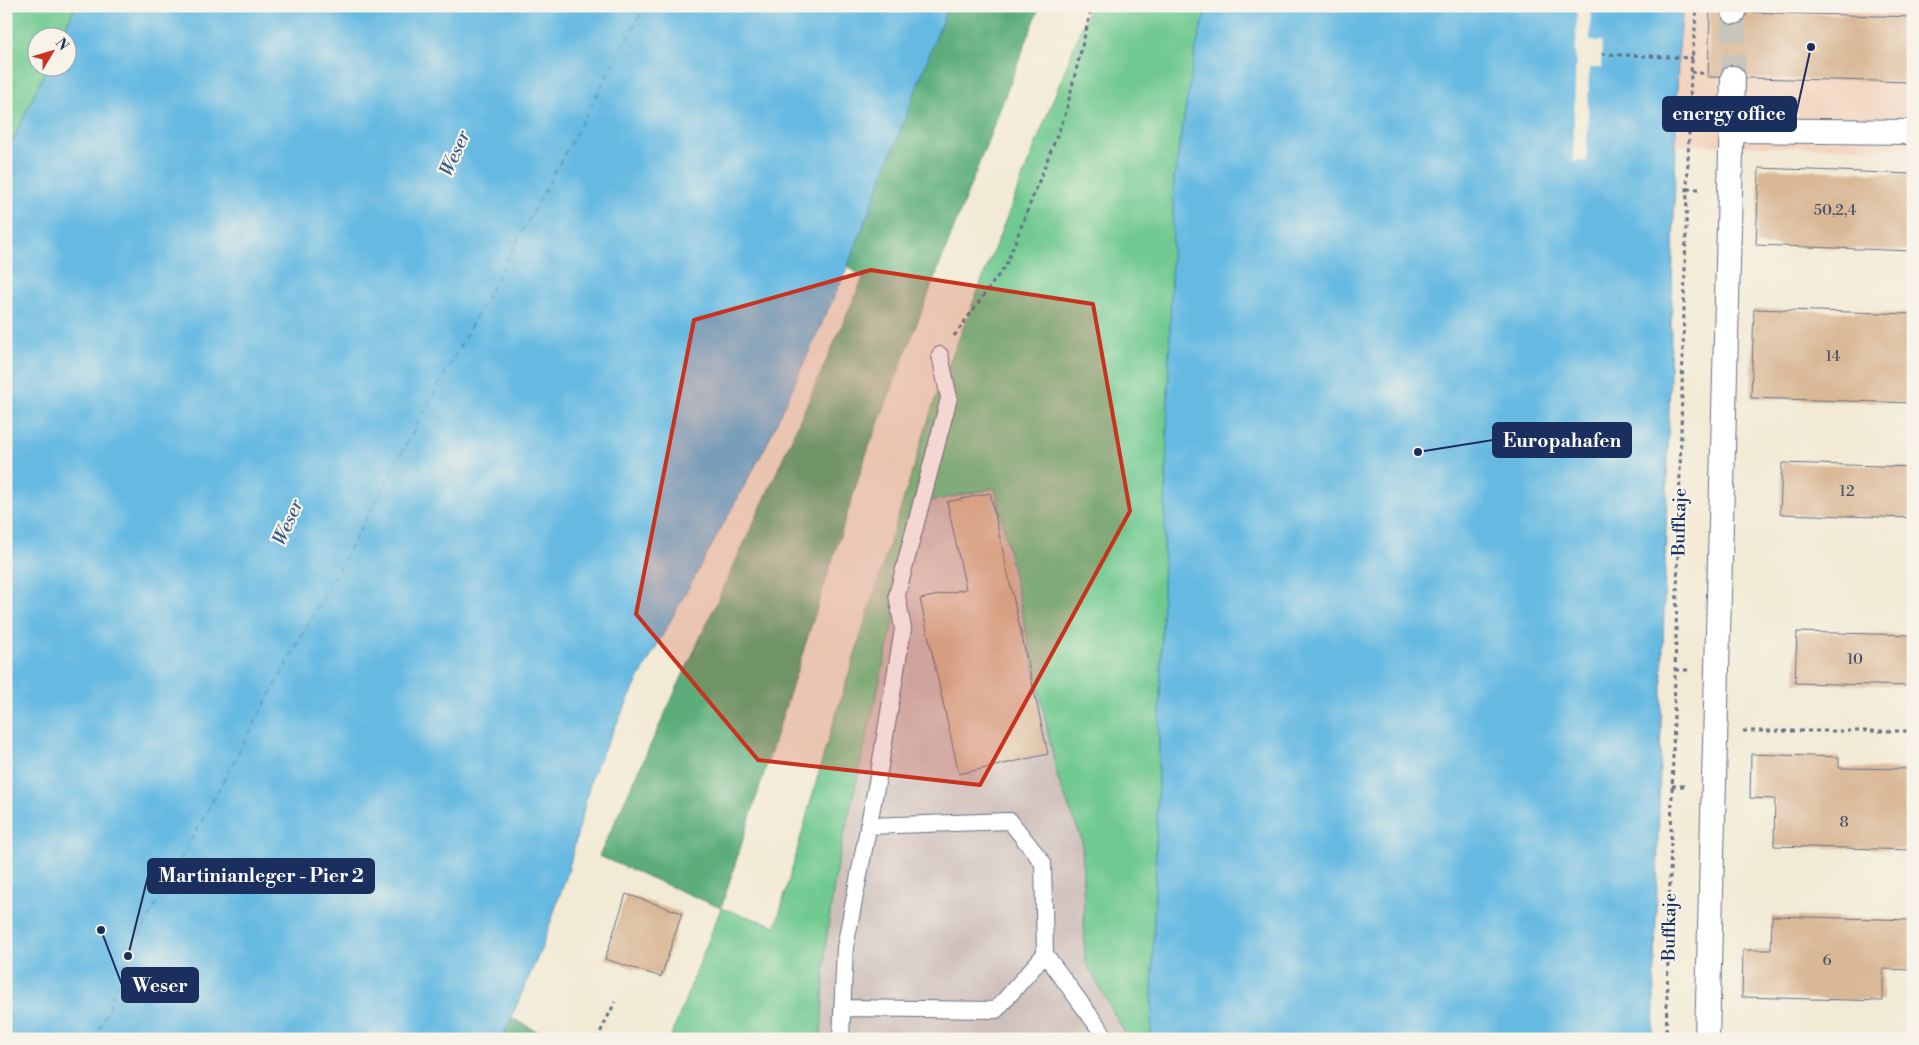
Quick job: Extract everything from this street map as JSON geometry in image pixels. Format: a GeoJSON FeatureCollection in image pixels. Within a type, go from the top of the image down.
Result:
{"type":"FeatureCollection","features":[{"type":"Feature","properties":{"kind":"street"},"geometry":{"type":"LineString","coordinates":[[1706,1039],[1733,78]]}},
{"type":"Feature","properties":{"kind":"street"},"geometry":{"type":"LineString","coordinates":[[1731,130],[1913,132]]}},
{"type":"Feature","properties":{"kind":"lane"},"geometry":{"type":"LineString","coordinates":[[841,1039],[845,948],[902,630],[897,594],[949,398],[940,355]]}},
{"type":"Feature","properties":{"kind":"lane"},"geometry":{"type":"LineString","coordinates":[[868,826],[1010,821],[1043,863],[1045,954],[1108,1039]]}},
{"type":"Feature","properties":{"kind":"lane"},"geometry":{"type":"LineString","coordinates":[[842,1008],[996,1010],[1045,954]]}},
{"type":"Feature","properties":{"kind":"path"},"geometry":{"type":"LineString","coordinates":[[6,12],[9,6]]}},
{"type":"Feature","properties":{"kind":"path"},"geometry":{"type":"LineString","coordinates":[[940,355],[1006,265],[1065,115],[1092,6]]}},
{"type":"Feature","properties":{"kind":"path","name":"Buffkaje"},"geometry":{"type":"LineString","coordinates":[[1666,1039],[1687,189],[1691,72],[1697,6]]}},
{"type":"Feature","properties":{"kind":"path"},"geometry":{"type":"LineString","coordinates":[[1602,54],[1693,58]]}},
{"type":"Feature","properties":{"kind":"path"},"geometry":{"type":"LineString","coordinates":[[1691,72],[1706,74],[1706,80]]}},
{"type":"Feature","properties":{"kind":"path"},"geometry":{"type":"LineString","coordinates":[[1687,189],[1702,189],[1702,184]]}},
{"type":"Feature","properties":{"kind":"path"},"geometry":{"type":"LineString","coordinates":[[1676,670],[1691,670],[1691,678]]}},
{"type":"Feature","properties":{"kind":"path"},"geometry":{"type":"LineString","coordinates":[[1714,730],[1913,731]]}},
{"type":"Feature","properties":{"kind":"path"},"geometry":{"type":"LineString","coordinates":[[1672,786],[1688,786],[1688,778]]}},
{"type":"Feature","properties":{"kind":"path"},"geometry":{"type":"LineString","coordinates":[[598,1039],[615,1002]]}},
{"type":"Feature","properties":{"kind":"highlighted area"},"geometry":{"type":"Polygon","coordinates":[[[871,270],[1093,304],[1130,511],[980,785],[758,760],[636,614],[694,320],[871,270]]]}},
{"type":"Feature","properties":{"kind":"shaded area"},"geometry":{"type":"Polygon","coordinates":[[[1683,6],[1913,6],[1913,149],[1677,145],[1678,58],[1683,6]]]}},
{"type":"Feature","properties":{"kind":"shaded area"},"geometry":{"type":"Polygon","coordinates":[[[996,488],[1058,779],[1082,840],[1085,961],[1128,1039],[821,1039],[826,942],[837,865],[921,503],[996,488]]]}},
{"type":"Feature","properties":{"kind":"green space"},"geometry":{"type":"Polygon","coordinates":[[[6,6],[76,6],[65,28],[28,28],[28,78],[42,78],[6,155],[6,6]]]}},
{"type":"Feature","properties":{"kind":"green space"},"geometry":{"type":"Polygon","coordinates":[[[948,6],[1040,6],[866,455],[721,908],[599,856],[770,487],[863,278],[848,266],[948,6]]]}},
{"type":"Feature","properties":{"kind":"green space"},"geometry":{"type":"Polygon","coordinates":[[[1090,6],[1193,6],[1206,11],[1196,47],[1174,178],[1151,1039],[1128,1039],[1085,961],[1082,840],[1058,779],[995,488],[921,503],[837,865],[826,942],[821,1039],[670,1039],[721,908],[776,926],[826,747],[934,402],[1090,6]]]}},
{"type":"Feature","properties":{"kind":"green space"},"geometry":{"type":"Polygon","coordinates":[[[512,1018],[552,1039],[502,1039],[512,1018]]]}},
{"type":"Feature","properties":{"kind":"water"},"geometry":{"type":"Polygon","coordinates":[[[76,6],[948,6],[848,266],[766,446],[638,680],[593,772],[568,871],[542,947],[502,1039],[6,1039],[6,155],[42,78],[78,78],[78,28],[65,28],[76,6]]]}},
{"type":"Feature","properties":{"kind":"water"},"geometry":{"type":"Polygon","coordinates":[[[1207,6],[1683,6],[1678,58],[1653,1039],[1151,1039],[1174,178],[1196,47],[1207,6]]]}},
{"type":"Feature","properties":{"kind":"pier"},"geometry":{"type":"Polygon","coordinates":[[[1577,6],[1591,6],[1590,41],[1602,41],[1601,68],[1589,68],[1587,161],[1573,161],[1577,6]]]}},
{"type":"Feature","properties":{"kind":"building"},"geometry":{"type":"Polygon","coordinates":[[[1710,11],[1913,17],[1913,82],[1708,77],[1710,11]]]}},
{"type":"Feature","properties":{"kind":"building"},"geometry":{"type":"Polygon","coordinates":[[[1759,168],[1913,174],[1913,251],[1756,245],[1759,168]]]}},
{"type":"Feature","properties":{"kind":"building"},"geometry":{"type":"Polygon","coordinates":[[[1754,309],[1913,314],[1913,403],[1751,398],[1754,309]]]}},
{"type":"Feature","properties":{"kind":"building"},"geometry":{"type":"Polygon","coordinates":[[[1782,463],[1913,467],[1913,518],[1780,514],[1782,463]]]}},
{"type":"Feature","properties":{"kind":"building"},"geometry":{"type":"Polygon","coordinates":[[[990,493],[1048,754],[959,774],[920,599],[966,589],[947,502],[990,493]]]}},
{"type":"Feature","properties":{"kind":"building"},"geometry":{"type":"Polygon","coordinates":[[[1797,632],[1913,635],[1913,686],[1795,683],[1797,632]]]}},
{"type":"Feature","properties":{"kind":"building"},"geometry":{"type":"Polygon","coordinates":[[[1751,754],[1839,757],[1839,768],[1913,769],[1913,850],[1774,846],[1775,799],[1750,798],[1751,754]]]}},
{"type":"Feature","properties":{"kind":"building"},"geometry":{"type":"Polygon","coordinates":[[[626,894],[682,913],[661,977],[605,959],[626,894]]]}},
{"type":"Feature","properties":{"kind":"building"},"geometry":{"type":"Polygon","coordinates":[[[1772,916],[1913,920],[1911,970],[1883,969],[1883,1001],[1742,997],[1743,950],[1771,950],[1772,916]]]}},
{"type":"Feature","properties":{"kind":"ferry route"},"geometry":{"type":"LineString","coordinates":[[96,1039],[128,956],[645,6]]}},
{"type":"Feature","properties":{"kind":"tunnel"},"geometry":{"type":"LineString","coordinates":[[1733,78],[1734,12]]}},
{"type":"Feature","properties":{"kind":"place","name":"energy office"},"geometry":{"type":"Point","coordinates":[1811,47]}},
{"type":"Feature","properties":{"kind":"place","name":"Europahafen"},"geometry":{"type":"Point","coordinates":[1418,452]}},
{"type":"Feature","properties":{"kind":"place","name":"Weser"},"geometry":{"type":"Point","coordinates":[101,930]}},
{"type":"Feature","properties":{"kind":"place","name":"Martinianleger - Pier 2"},"geometry":{"type":"Point","coordinates":[128,956]}}]}
